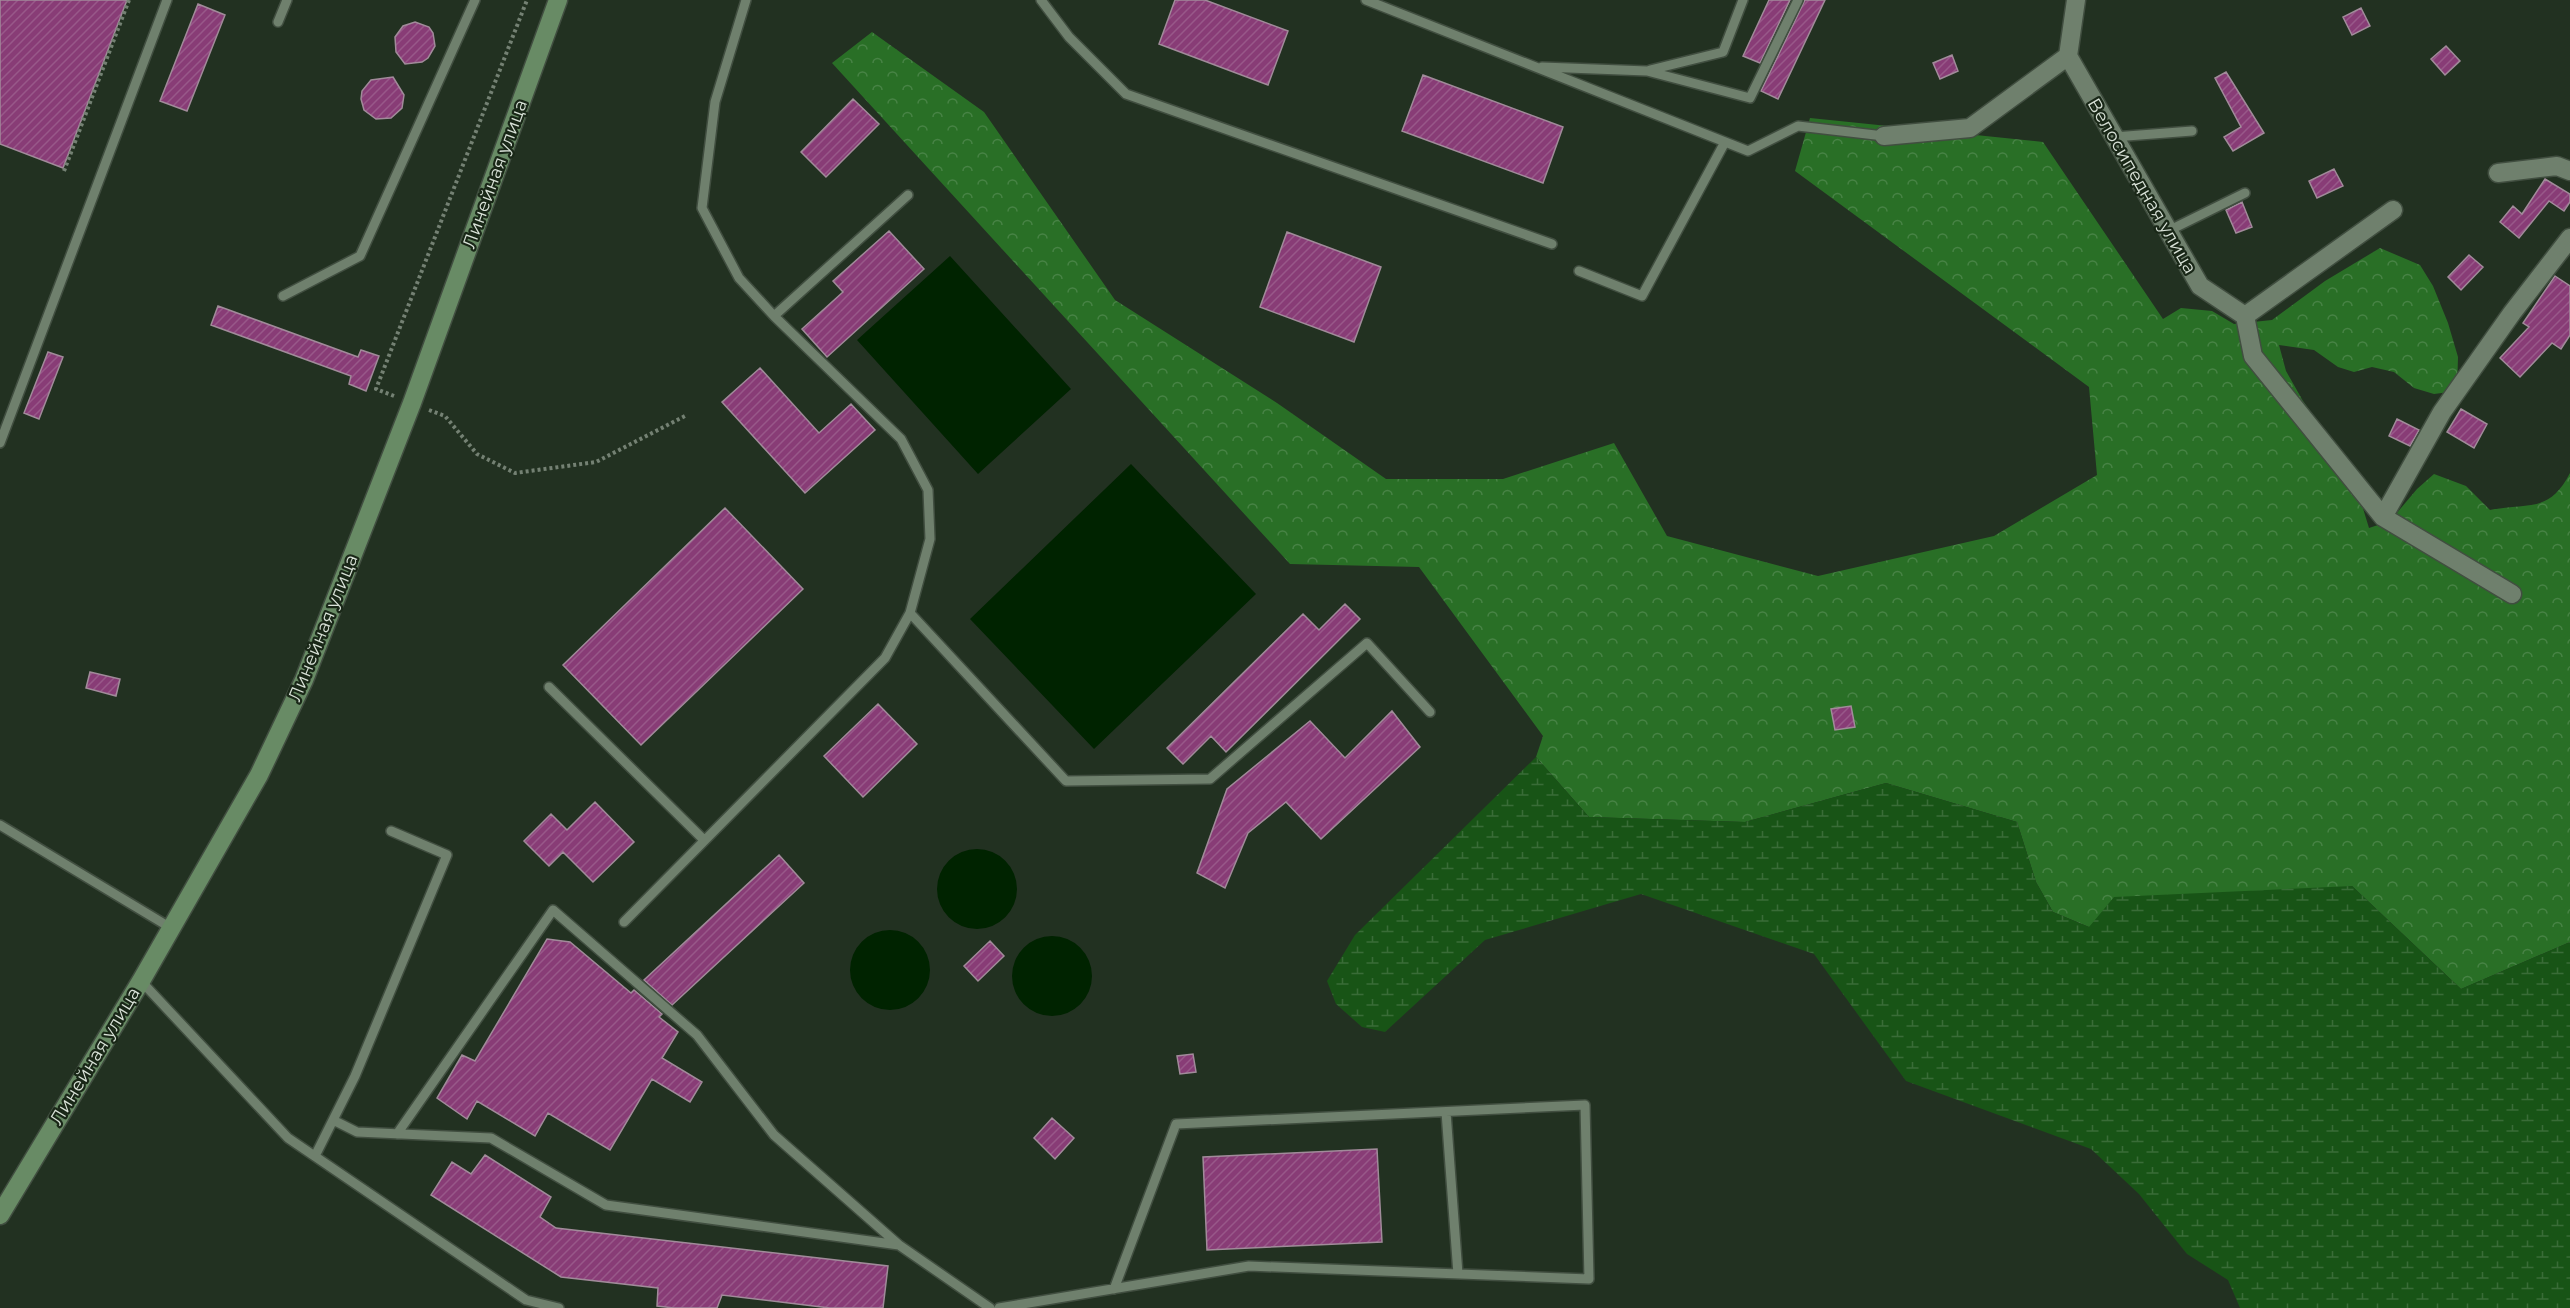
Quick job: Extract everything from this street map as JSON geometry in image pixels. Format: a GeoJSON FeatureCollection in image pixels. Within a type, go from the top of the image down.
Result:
{"type":"FeatureCollection","features":[{"type":"Feature","properties":{"kind":"street","name":"Линейная улица"},"geometry":{"type":"LineString","coordinates":[[0,1215],[141,981],[259,775],[304,680],[412,403],[558,0]]}},
{"type":"Feature","properties":{"kind":"street"},"geometry":{"type":"LineString","coordinates":[[1884,136],[1970,128],[2068,56],[2076,0]]}},
{"type":"Feature","properties":{"kind":"street","name":"Велосипедная улица"},"geometry":{"type":"LineString","coordinates":[[2068,56],[2200,286],[2245,316]]}},
{"type":"Feature","properties":{"kind":"street"},"geometry":{"type":"LineString","coordinates":[[2498,172],[2557,166],[2570,171]]}},
{"type":"Feature","properties":{"kind":"street"},"geometry":{"type":"LineString","coordinates":[[2393,210],[2245,316],[2253,356],[2383,517],[2512,594]]}},
{"type":"Feature","properties":{"kind":"street"},"geometry":{"type":"LineString","coordinates":[[2383,517],[2442,412],[2512,313],[2570,238]]}},
{"type":"Feature","properties":{"kind":"lane"},"geometry":{"type":"LineString","coordinates":[[0,443],[167,0]]}},
{"type":"Feature","properties":{"kind":"lane"},"geometry":{"type":"LineString","coordinates":[[278,22],[287,0]]}},
{"type":"Feature","properties":{"kind":"lane"},"geometry":{"type":"LineString","coordinates":[[283,296],[360,256],[475,0]]}},
{"type":"Feature","properties":{"kind":"lane"},"geometry":{"type":"LineString","coordinates":[[624,922],[885,658],[910,613],[930,539],[928,490],[901,439],[774,316],[739,278],[702,208],[715,102],[746,0]]}},
{"type":"Feature","properties":{"kind":"lane"},"geometry":{"type":"LineString","coordinates":[[1041,0],[1069,37],[1126,94],[1552,244]]}},
{"type":"Feature","properties":{"kind":"lane"},"geometry":{"type":"LineString","coordinates":[[1366,0],[1748,151],[1798,126],[1884,136]]}},
{"type":"Feature","properties":{"kind":"lane"},"geometry":{"type":"LineString","coordinates":[[1647,71],[1723,52],[1743,0]]}},
{"type":"Feature","properties":{"kind":"lane"},"geometry":{"type":"LineString","coordinates":[[1534,66],[1647,71],[1750,98],[1798,0]]}},
{"type":"Feature","properties":{"kind":"lane"},"geometry":{"type":"LineString","coordinates":[[2114,137],[2192,131]]}},
{"type":"Feature","properties":{"kind":"lane"},"geometry":{"type":"LineString","coordinates":[[1579,271],[1641,296],[1725,142]]}},
{"type":"Feature","properties":{"kind":"lane"},"geometry":{"type":"LineString","coordinates":[[2168,231],[2245,193]]}},
{"type":"Feature","properties":{"kind":"lane"},"geometry":{"type":"LineString","coordinates":[[774,316],[908,195]]}},
{"type":"Feature","properties":{"kind":"lane"},"geometry":{"type":"LineString","coordinates":[[910,613],[1066,781],[1210,779],[1367,643],[1430,712]]}},
{"type":"Feature","properties":{"kind":"lane"},"geometry":{"type":"LineString","coordinates":[[549,687],[704,840]]}},
{"type":"Feature","properties":{"kind":"lane"},"geometry":{"type":"LineString","coordinates":[[0,825],[171,928]]}},
{"type":"Feature","properties":{"kind":"lane"},"geometry":{"type":"LineString","coordinates":[[315,1156],[355,1076],[447,855],[391,831]]}},
{"type":"Feature","properties":{"kind":"lane"},"geometry":{"type":"LineString","coordinates":[[397,1134],[553,910],[698,1035],[774,1135],[899,1245],[990,1308]]}},
{"type":"Feature","properties":{"kind":"lane"},"geometry":{"type":"LineString","coordinates":[[141,981],[288,1138],[525,1304],[560,1308]]}},
{"type":"Feature","properties":{"kind":"lane"},"geometry":{"type":"LineString","coordinates":[[999,1308],[1114,1289],[1249,1266],[1589,1279],[1585,1106],[1176,1124],[1114,1289]]}},
{"type":"Feature","properties":{"kind":"lane"},"geometry":{"type":"LineString","coordinates":[[1446,1112],[1458,1274]]}},
{"type":"Feature","properties":{"kind":"lane"},"geometry":{"type":"LineString","coordinates":[[333,1120],[357,1132],[491,1138],[606,1205],[899,1245]]}},
{"type":"Feature","properties":{"kind":"path"},"geometry":{"type":"LineString","coordinates":[[64,171],[129,0]]}},
{"type":"Feature","properties":{"kind":"path"},"geometry":{"type":"LineString","coordinates":[[376,389],[527,0]]}},
{"type":"Feature","properties":{"kind":"path"},"geometry":{"type":"LineString","coordinates":[[445,416],[477,454],[514,473],[596,462],[685,416]]}},
{"type":"Feature","properties":{"kind":"green space"},"geometry":{"type":"Polygon","coordinates":[[[872,32],[984,112],[1115,300],[1277,403],[1386,479],[1503,479],[1614,443],[1667,536],[1818,576],[1994,536],[2097,475],[2089,387],[1795,171],[1810,118],[2043,142],[2163,319],[2181,308],[2212,311],[2234,324],[2272,320],[2325,281],[2380,248],[2420,265],[2433,286],[2448,323],[2458,357],[2457,391],[2434,394],[2414,388],[2394,372],[2372,367],[2354,372],[2338,367],[2314,350],[2279,345],[2286,371],[2303,401],[2350,466],[2369,528],[2390,521],[2417,489],[2434,474],[2466,486],[2490,510],[2526,506],[2545,501],[2554,495],[2570,473],[2570,942],[2461,989],[2352,886],[2089,927],[2053,912],[2036,882],[2017,822],[1886,783],[1745,822],[1589,817],[1536,757],[1543,736],[1419,567],[1290,564],[832,63],[872,32]]]}},
{"type":"Feature","properties":{"kind":"green space"},"geometry":{"type":"Polygon","coordinates":[[[1536,757],[1589,817],[1745,822],[1886,783],[2017,822],[2036,882],[2053,912],[2089,927],[2114,897],[2352,886],[2461,989],[2570,942],[2570,1308],[2240,1308],[2228,1280],[2187,1254],[2139,1194],[2091,1149],[1906,1081],[1814,954],[1641,894],[1485,940],[1385,1032],[1362,1027],[1336,1004],[1327,981],[1355,935],[1536,757]]]}},
{"type":"Feature","properties":{"kind":"shaded area"},"geometry":{"type":"Polygon","coordinates":[[[950,256],[1071,389],[978,474],[857,340],[950,256]]]}},
{"type":"Feature","properties":{"kind":"shaded area"},"geometry":{"type":"Polygon","coordinates":[[[1131,464],[1256,594],[1094,749],[970,619],[1131,464]]]}},
{"type":"Feature","properties":{"kind":"shaded area"},"geometry":{"type":"Polygon","coordinates":[[[969,849],[985,849],[1006,860],[1017,881],[1017,897],[1006,918],[985,929],[969,929],[955,923],[943,911],[937,897],[937,881],[943,867],[955,855],[969,849]]]}},
{"type":"Feature","properties":{"kind":"shaded area"},"geometry":{"type":"Polygon","coordinates":[[[890,930],[905,933],[918,942],[927,955],[930,970],[927,985],[918,998],[905,1007],[890,1010],[875,1007],[862,998],[853,985],[850,970],[853,955],[862,942],[875,933],[890,930]]]}},
{"type":"Feature","properties":{"kind":"shaded area"},"geometry":{"type":"Polygon","coordinates":[[[1052,936],[1067,939],[1080,948],[1089,961],[1092,976],[1089,991],[1080,1004],[1067,1013],[1052,1016],[1037,1013],[1024,1004],[1015,991],[1012,976],[1015,961],[1024,948],[1037,939],[1052,936]]]}},
{"type":"Feature","properties":{"kind":"building"},"geometry":{"type":"Polygon","coordinates":[[[0,0],[127,0],[63,168],[0,144],[0,0]]]}},
{"type":"Feature","properties":{"kind":"building"},"geometry":{"type":"Polygon","coordinates":[[[1175,0],[1205,0],[1288,31],[1268,85],[1159,44],[1175,0]]]}},
{"type":"Feature","properties":{"kind":"building"},"geometry":{"type":"Polygon","coordinates":[[[1769,0],[1790,0],[1760,63],[1743,56],[1769,0]]]}},
{"type":"Feature","properties":{"kind":"building"},"geometry":{"type":"Polygon","coordinates":[[[1805,0],[1825,0],[1778,99],[1761,91],[1805,0]]]}},
{"type":"Feature","properties":{"kind":"building"},"geometry":{"type":"Polygon","coordinates":[[[198,4],[225,15],[187,111],[160,101],[198,4]]]}},
{"type":"Feature","properties":{"kind":"building"},"geometry":{"type":"Polygon","coordinates":[[[2361,8],[2370,26],[2352,35],[2343,17],[2361,8]]]}},
{"type":"Feature","properties":{"kind":"building"},"geometry":{"type":"Polygon","coordinates":[[[415,22],[429,27],[433,33],[435,46],[428,58],[422,62],[405,64],[396,52],[395,37],[403,26],[415,22]]]}},
{"type":"Feature","properties":{"kind":"building"},"geometry":{"type":"Polygon","coordinates":[[[2446,46],[2460,61],[2445,75],[2431,59],[2446,46]]]}},
{"type":"Feature","properties":{"kind":"building"},"geometry":{"type":"Polygon","coordinates":[[[1952,55],[1958,71],[1940,79],[1933,63],[1952,55]]]}},
{"type":"Feature","properties":{"kind":"building"},"geometry":{"type":"Polygon","coordinates":[[[2226,72],[2264,133],[2233,151],[2224,137],[2241,127],[2215,78],[2226,72]]]}},
{"type":"Feature","properties":{"kind":"building"},"geometry":{"type":"Polygon","coordinates":[[[1423,75],[1563,127],[1543,183],[1402,131],[1423,75]]]}},
{"type":"Feature","properties":{"kind":"building"},"geometry":{"type":"Polygon","coordinates":[[[393,77],[404,95],[402,108],[391,118],[376,119],[364,110],[361,99],[362,91],[371,80],[393,77]]]}},
{"type":"Feature","properties":{"kind":"building"},"geometry":{"type":"Polygon","coordinates":[[[853,99],[879,124],[826,177],[801,152],[853,99]]]}},
{"type":"Feature","properties":{"kind":"building"},"geometry":{"type":"Polygon","coordinates":[[[2334,169],[2343,186],[2317,198],[2309,181],[2334,169]]]}},
{"type":"Feature","properties":{"kind":"building"},"geometry":{"type":"Polygon","coordinates":[[[2545,179],[2570,194],[2570,202],[2564,211],[2549,201],[2519,238],[2500,222],[2513,206],[2522,214],[2545,179]]]}},
{"type":"Feature","properties":{"kind":"building"},"geometry":{"type":"Polygon","coordinates":[[[2242,202],[2252,227],[2236,233],[2226,210],[2242,202]]]}},
{"type":"Feature","properties":{"kind":"building"},"geometry":{"type":"Polygon","coordinates":[[[889,231],[924,269],[827,357],[802,329],[843,292],[833,281],[889,231]]]}},
{"type":"Feature","properties":{"kind":"building"},"geometry":{"type":"Polygon","coordinates":[[[1287,232],[1381,267],[1354,342],[1260,307],[1287,232]]]}},
{"type":"Feature","properties":{"kind":"building"},"geometry":{"type":"Polygon","coordinates":[[[2469,255],[2483,267],[2461,290],[2448,277],[2469,255]]]}},
{"type":"Feature","properties":{"kind":"building"},"geometry":{"type":"Polygon","coordinates":[[[2555,276],[2570,286],[2570,335],[2561,349],[2552,343],[2520,377],[2500,358],[2529,327],[2523,323],[2555,276]]]}},
{"type":"Feature","properties":{"kind":"building"},"geometry":{"type":"Polygon","coordinates":[[[218,306],[358,357],[361,350],[379,356],[366,391],[349,384],[351,376],[211,325],[218,306]]]}},
{"type":"Feature","properties":{"kind":"building"},"geometry":{"type":"Polygon","coordinates":[[[48,352],[63,357],[39,419],[24,413],[48,352]]]}},
{"type":"Feature","properties":{"kind":"building"},"geometry":{"type":"Polygon","coordinates":[[[760,368],[819,433],[851,404],[875,430],[805,493],[722,402],[760,368]]]}},
{"type":"Feature","properties":{"kind":"building"},"geometry":{"type":"Polygon","coordinates":[[[2461,409],[2487,424],[2474,448],[2447,432],[2461,409]]]}},
{"type":"Feature","properties":{"kind":"building"},"geometry":{"type":"Polygon","coordinates":[[[2397,419],[2419,430],[2410,446],[2389,436],[2397,419]]]}},
{"type":"Feature","properties":{"kind":"building"},"geometry":{"type":"Polygon","coordinates":[[[725,508],[803,589],[641,745],[563,665],[725,508]]]}},
{"type":"Feature","properties":{"kind":"building"},"geometry":{"type":"Polygon","coordinates":[[[1345,604],[1360,619],[1226,752],[1211,736],[1183,764],[1167,748],[1303,614],[1319,630],[1345,604]]]}},
{"type":"Feature","properties":{"kind":"building"},"geometry":{"type":"Polygon","coordinates":[[[90,672],[120,679],[116,696],[86,688],[90,672]]]}},
{"type":"Feature","properties":{"kind":"building"},"geometry":{"type":"Polygon","coordinates":[[[878,704],[917,744],[863,797],[824,756],[878,704]]]}},
{"type":"Feature","properties":{"kind":"building"},"geometry":{"type":"Polygon","coordinates":[[[1851,706],[1855,727],[1835,730],[1831,709],[1851,706]]]}},
{"type":"Feature","properties":{"kind":"building"},"geometry":{"type":"Polygon","coordinates":[[[1392,711],[1420,747],[1321,839],[1286,802],[1248,833],[1225,888],[1197,873],[1227,789],[1310,721],[1345,758],[1392,711]]]}},
{"type":"Feature","properties":{"kind":"building"},"geometry":{"type":"Polygon","coordinates":[[[595,802],[634,842],[593,882],[563,852],[549,866],[524,841],[551,814],[567,830],[595,802]]]}},
{"type":"Feature","properties":{"kind":"building"},"geometry":{"type":"Polygon","coordinates":[[[779,855],[804,883],[672,1005],[644,980],[779,855]]]}},
{"type":"Feature","properties":{"kind":"building"},"geometry":{"type":"Polygon","coordinates":[[[547,939],[570,942],[631,993],[634,990],[662,1014],[659,1017],[678,1032],[662,1058],[702,1082],[690,1102],[652,1079],[610,1150],[548,1113],[535,1136],[477,1101],[467,1119],[437,1098],[462,1055],[475,1061],[547,939]]]}},
{"type":"Feature","properties":{"kind":"building"},"geometry":{"type":"Polygon","coordinates":[[[990,941],[1004,956],[978,981],[964,966],[990,941]]]}},
{"type":"Feature","properties":{"kind":"building"},"geometry":{"type":"Polygon","coordinates":[[[1193,1054],[1196,1072],[1180,1074],[1177,1056],[1193,1054]]]}},
{"type":"Feature","properties":{"kind":"building"},"geometry":{"type":"Polygon","coordinates":[[[1052,1118],[1074,1138],[1055,1159],[1034,1138],[1052,1118]]]}},
{"type":"Feature","properties":{"kind":"building"},"geometry":{"type":"Polygon","coordinates":[[[1377,1149],[1382,1242],[1207,1250],[1203,1157],[1377,1149]]]}},
{"type":"Feature","properties":{"kind":"building"},"geometry":{"type":"Polygon","coordinates":[[[485,1155],[551,1197],[540,1217],[556,1228],[888,1266],[883,1308],[830,1308],[722,1295],[717,1308],[674,1308],[657,1306],[658,1288],[561,1277],[431,1195],[452,1162],[471,1174],[485,1155]]]}}]}
